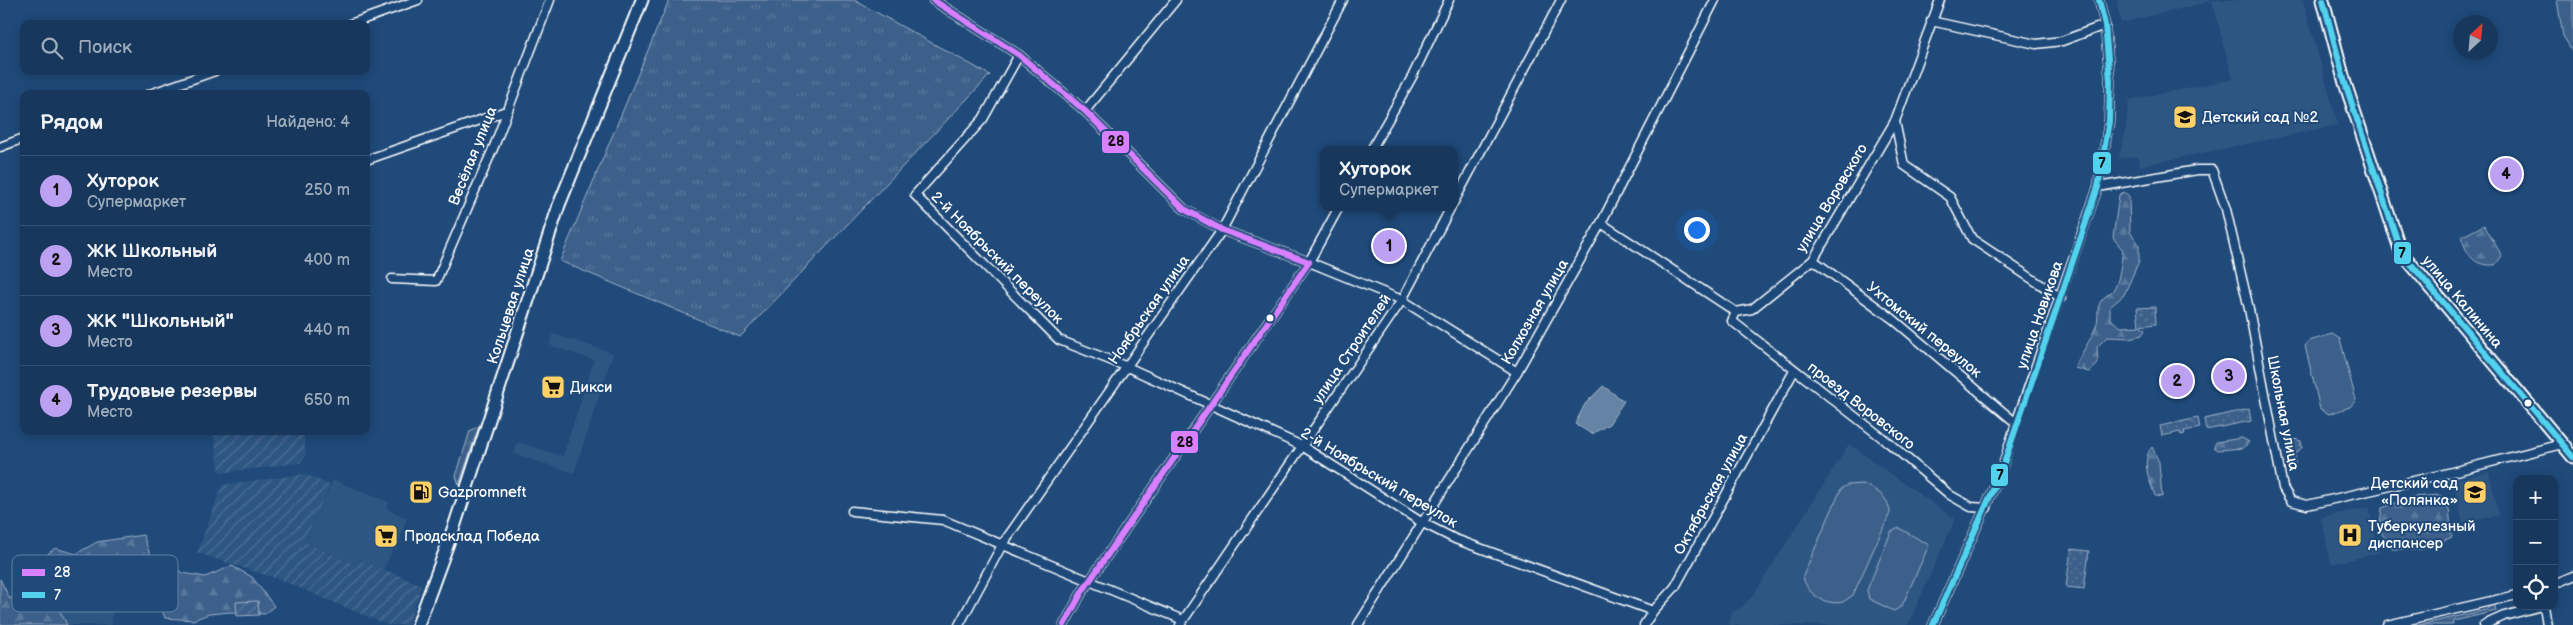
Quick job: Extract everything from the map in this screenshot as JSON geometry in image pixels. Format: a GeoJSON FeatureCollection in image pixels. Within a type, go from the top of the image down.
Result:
{"type":"FeatureCollection","features":[{"type":"Feature","properties":{"kind":"street"},"geometry":{"type":"LineString","coordinates":[[361,20],[418,0]]}},
{"type":"Feature","properties":{"kind":"street","name":"Весёлая улица"},"geometry":{"type":"LineString","coordinates":[[392,280],[436,281],[495,144],[550,0]]}},
{"type":"Feature","properties":{"kind":"street","name":"Кольцевая улица"},"geometry":{"type":"LineString","coordinates":[[418,625],[455,524],[559,205],[642,0]]}},
{"type":"Feature","properties":{"kind":"street"},"geometry":{"type":"LineString","coordinates":[[934,0],[1019,55],[1085,111],[1184,209],[1222,230],[1309,262],[1402,300],[1516,372]]}},
{"type":"Feature","properties":{"kind":"street"},"geometry":{"type":"LineString","coordinates":[[1085,111],[1176,0]]}},
{"type":"Feature","properties":{"kind":"street","name":"Ноябрьская улица"},"geometry":{"type":"LineString","coordinates":[[959,625],[1002,545],[1125,366],[1222,230],[1343,0]]}},
{"type":"Feature","properties":{"kind":"street"},"geometry":{"type":"LineString","coordinates":[[1373,146],[1412,77],[1449,0]]}},
{"type":"Feature","properties":{"kind":"street"},"geometry":{"type":"LineString","coordinates":[[1458,194],[1561,0]]}},
{"type":"Feature","properties":{"kind":"street","name":"Колхозная улица"},"geometry":{"type":"LineString","coordinates":[[1358,625],[1516,372],[1601,223],[1715,0]]}},
{"type":"Feature","properties":{"kind":"street","name":"улица Воровского"},"geometry":{"type":"LineString","coordinates":[[1736,312],[1752,309],[1813,260],[1894,121],[1940,0]]}},
{"type":"Feature","properties":{"kind":"street","name":"улица Новикова"},"geometry":{"type":"LineString","coordinates":[[1933,625],[2002,472],[2016,423],[2098,187],[2109,120],[2110,80],[2105,25],[2099,0]]}},
{"type":"Feature","properties":{"kind":"street","name":"улица Калинина"},"geometry":{"type":"LineString","coordinates":[[2323,0],[2345,83],[2401,252],[2573,457]]}},
{"type":"Feature","properties":{"kind":"street"},"geometry":{"type":"LineString","coordinates":[[1931,21],[2036,44],[2062,42],[2105,25]]}},
{"type":"Feature","properties":{"kind":"street","name":"2-й Ноябрьский переулок"},"geometry":{"type":"LineString","coordinates":[[1019,55],[983,119],[915,195],[1059,340],[1125,366],[1302,446],[1421,522],[1455,539],[1653,611]]}},
{"type":"Feature","properties":{"kind":"street"},"geometry":{"type":"LineString","coordinates":[[161,90],[204,75]]}},
{"type":"Feature","properties":{"kind":"street"},"geometry":{"type":"LineString","coordinates":[[370,159],[506,111]]}},
{"type":"Feature","properties":{"kind":"street"},"geometry":{"type":"LineString","coordinates":[[1894,121],[1904,165],[1950,197],[1972,239],[2061,298]]}},
{"type":"Feature","properties":{"kind":"street"},"geometry":{"type":"LineString","coordinates":[[0,147],[20,140]]}},
{"type":"Feature","properties":{"kind":"street","name":"Школьная улица"},"geometry":{"type":"LineString","coordinates":[[2098,187],[2197,170],[2212,170],[2226,209],[2249,309],[2283,488],[2290,501],[2307,504],[2444,474],[2562,444]]}},
{"type":"Feature","properties":{"kind":"street"},"geometry":{"type":"LineString","coordinates":[[1064,625],[1090,582],[1309,262],[1337,211]]}},
{"type":"Feature","properties":{"kind":"street","name":"улица Строителей"},"geometry":{"type":"LineString","coordinates":[[1182,623],[1402,300],[1449,211]]}},
{"type":"Feature","properties":{"kind":"street"},"geometry":{"type":"LineString","coordinates":[[1601,223],[1736,312]]}},
{"type":"Feature","properties":{"kind":"street","name":"Ухтомский переулок"},"geometry":{"type":"LineString","coordinates":[[1813,260],[1893,320],[2016,423]]}},
{"type":"Feature","properties":{"kind":"street","name":"проезд Воровского"},"geometry":{"type":"LineString","coordinates":[[1736,312],[1732,321],[1889,444],[1950,495],[1970,507],[1987,508]]}},
{"type":"Feature","properties":{"kind":"street","name":"Октябрьская улица"},"geometry":{"type":"LineString","coordinates":[[1644,625],[1653,611],[1675,587],[1794,371]]}},
{"type":"Feature","properties":{"kind":"street"},"geometry":{"type":"LineString","coordinates":[[852,512],[943,520],[1182,623]]}},
{"type":"Feature","properties":{"kind":"street"},"geometry":{"type":"LineString","coordinates":[[2558,582],[2573,576]]}},
{"type":"Feature","properties":{"kind":"street"},"geometry":{"type":"LineString","coordinates":[[2386,625],[2513,596]]}},
{"type":"Feature","properties":{"kind":"street"},"geometry":{"type":"LineString","coordinates":[[2484,625],[2504,616],[2527,610]]}},
{"type":"Feature","properties":{"kind":"street"},"geometry":{"type":"LineString","coordinates":[[2544,610],[2547,625]]}},
{"type":"Feature","properties":{"kind":"shaded area"},"geometry":{"type":"Polygon","coordinates":[[[2116,0],[2303,0],[2338,125],[2140,166],[2138,157],[2119,158],[2125,134],[2129,100],[2233,79],[2212,1],[2121,23],[2116,0]]]}},
{"type":"Feature","properties":{"kind":"shaded area"},"geometry":{"type":"Polygon","coordinates":[[[553,334],[613,353],[574,473],[514,454],[517,442],[563,456],[594,360],[549,345],[553,334]]]}},
{"type":"Feature","properties":{"kind":"shaded area"},"geometry":{"type":"Polygon","coordinates":[[[1603,386],[1624,401],[1609,424],[1592,434],[1575,424],[1585,404],[1603,386]]]}},
{"type":"Feature","properties":{"kind":"shaded area"},"geometry":{"type":"Polygon","coordinates":[[[214,435],[304,435],[306,455],[300,463],[220,473],[214,435]]]}},
{"type":"Feature","properties":{"kind":"shaded area"},"geometry":{"type":"Polygon","coordinates":[[[1849,444],[1955,519],[1908,625],[1729,625],[1732,612],[1743,606],[1754,594],[1849,444]]]}},
{"type":"Feature","properties":{"kind":"shaded area","name":"Детский сад «Полянка»"},"geometry":{"type":"Polygon","coordinates":[[[2489,472],[2499,515],[2463,523],[2453,480],[2489,472]]]}},
{"type":"Feature","properties":{"kind":"shaded area"},"geometry":{"type":"Polygon","coordinates":[[[304,474],[330,485],[304,542],[352,563],[356,558],[422,585],[408,625],[387,625],[281,580],[197,553],[222,485],[304,474]]]}},
{"type":"Feature","properties":{"kind":"shaded area"},"geometry":{"type":"Polygon","coordinates":[[[333,480],[389,502],[387,509],[407,518],[396,550],[393,549],[384,569],[356,558],[352,563],[304,542],[333,480]]]}},
{"type":"Feature","properties":{"kind":"shaded area","name":"Туберкулезный диспансер"},"geometry":{"type":"Polygon","coordinates":[[[2369,507],[2379,553],[2331,564],[2321,517],[2369,507]]]}},
{"type":"Feature","properties":{"kind":"shaded area"},"geometry":{"type":"Polygon","coordinates":[[[54,612],[113,612],[112,625],[52,625],[54,612]]]}},
{"type":"Feature","properties":{"kind":"green space"},"geometry":{"type":"Polygon","coordinates":[[[669,0],[854,0],[990,75],[740,337],[560,261],[669,0]]]}},
{"type":"Feature","properties":{"kind":"green space"},"geometry":{"type":"Polygon","coordinates":[[[2557,0],[2573,0],[2573,52],[2563,36],[2557,0]]]}},
{"type":"Feature","properties":{"kind":"green space"},"geometry":{"type":"Polygon","coordinates":[[[2124,192],[2129,196],[2130,232],[2139,244],[2139,261],[2124,295],[2110,307],[2110,319],[2121,327],[2140,326],[2145,330],[2142,335],[2130,338],[2107,337],[2097,347],[2098,364],[2089,372],[2075,368],[2095,329],[2098,320],[2099,304],[2102,299],[2114,290],[2118,279],[2123,250],[2113,238],[2119,195],[2124,192]]]}},
{"type":"Feature","properties":{"kind":"green space"},"geometry":{"type":"Polygon","coordinates":[[[2484,225],[2502,256],[2495,265],[2476,262],[2466,250],[2461,237],[2484,225]]]}},
{"type":"Feature","properties":{"kind":"green space"},"geometry":{"type":"Polygon","coordinates":[[[2155,307],[2156,324],[2139,326],[2137,308],[2155,307]]]}},
{"type":"Feature","properties":{"kind":"green space"},"geometry":{"type":"Polygon","coordinates":[[[2332,334],[2340,339],[2356,400],[2350,407],[2329,414],[2320,409],[2305,346],[2309,341],[2332,334]]]}},
{"type":"Feature","properties":{"kind":"green space"},"geometry":{"type":"Polygon","coordinates":[[[2249,409],[2251,421],[2206,430],[2204,419],[2249,409]]]}},
{"type":"Feature","properties":{"kind":"green space"},"geometry":{"type":"Polygon","coordinates":[[[2198,418],[2200,428],[2184,431],[2185,434],[2181,435],[2180,432],[2162,436],[2160,426],[2198,418]]]}},
{"type":"Feature","properties":{"kind":"green space"},"geometry":{"type":"Polygon","coordinates":[[[479,426],[459,485],[456,476],[470,431],[479,426]]]}},
{"type":"Feature","properties":{"kind":"green space"},"geometry":{"type":"Polygon","coordinates":[[[2242,438],[2249,442],[2244,448],[2218,450],[2214,447],[2216,442],[2242,438]]]}},
{"type":"Feature","properties":{"kind":"green space"},"geometry":{"type":"Polygon","coordinates":[[[2295,439],[2301,441],[2302,447],[2295,455],[2295,469],[2291,472],[2286,454],[2288,446],[2295,439]]]}},
{"type":"Feature","properties":{"kind":"green space"},"geometry":{"type":"Polygon","coordinates":[[[2152,447],[2159,462],[2162,497],[2155,496],[2147,471],[2148,453],[2152,447]]]}},
{"type":"Feature","properties":{"kind":"green space"},"geometry":{"type":"Polygon","coordinates":[[[1863,484],[1881,494],[1887,502],[1890,513],[1853,595],[1843,602],[1836,603],[1823,600],[1812,593],[1803,576],[1841,489],[1847,485],[1863,484]]]}},
{"type":"Feature","properties":{"kind":"green space"},"geometry":{"type":"Polygon","coordinates":[[[2440,495],[2449,509],[2452,537],[2420,550],[2392,549],[2379,529],[2382,508],[2411,497],[2440,495]]]}},
{"type":"Feature","properties":{"kind":"green space"},"geometry":{"type":"Polygon","coordinates":[[[1899,528],[1929,545],[1902,606],[1894,611],[1869,599],[1867,590],[1891,532],[1899,528]]]}},
{"type":"Feature","properties":{"kind":"green space"},"geometry":{"type":"Polygon","coordinates":[[[143,535],[150,555],[47,555],[55,548],[76,554],[97,542],[143,535]]]}},
{"type":"Feature","properties":{"kind":"green space"},"geometry":{"type":"Polygon","coordinates":[[[2071,549],[2089,551],[2084,589],[2066,587],[2071,549]]]}},
{"type":"Feature","properties":{"kind":"green space"},"geometry":{"type":"Polygon","coordinates":[[[232,566],[252,577],[274,606],[265,614],[231,612],[209,614],[193,620],[165,618],[163,612],[178,612],[178,570],[205,577],[232,566]]]}},
{"type":"Feature","properties":{"kind":"green space"},"geometry":{"type":"Polygon","coordinates":[[[0,579],[10,599],[12,597],[12,612],[60,612],[67,625],[0,625],[0,579]]]}},
{"type":"Feature","properties":{"kind":"green space"},"geometry":{"type":"Polygon","coordinates":[[[258,601],[259,615],[237,616],[236,602],[258,601]]]}},
{"type":"Feature","properties":{"kind":"green space"},"geometry":{"type":"Polygon","coordinates":[[[2494,602],[2496,611],[2454,621],[2453,625],[2419,625],[2486,610],[2494,602]]]}},
{"type":"Feature","properties":{"kind":"transit line","name":"28"},"geometry":{"type":"LineString","coordinates":[[933,0],[1019,55],[1085,111],[1184,209],[1222,230],[1309,262]]}},
{"type":"Feature","properties":{"kind":"transit line","name":"7"},"geometry":{"type":"LineString","coordinates":[[1933,625],[2001,472],[2098,187],[2109,121],[2110,81],[2105,25],[2099,0]]}},
{"type":"Feature","properties":{"kind":"transit line","name":"7"},"geometry":{"type":"LineString","coordinates":[[2323,0],[2345,83],[2401,252],[2573,457]]}},
{"type":"Feature","properties":{"kind":"transit line","name":"28"},"geometry":{"type":"LineString","coordinates":[[1064,625],[1082,592],[1309,262]]}},
{"type":"Feature","properties":{"kind":"place","name":"Детский сад №2"},"geometry":{"type":"Point","coordinates":[2185,117]}},
{"type":"Feature","properties":{"kind":"place","name":"Трудовые резервы"},"geometry":{"type":"Point","coordinates":[2506,174]}},
{"type":"Feature","properties":{"kind":"place","name":"Хуторок"},"geometry":{"type":"Point","coordinates":[1389,246]}},
{"type":"Feature","properties":{"kind":"place","name":"ЖК \"Школьный\""},"geometry":{"type":"Point","coordinates":[2229,376]}},
{"type":"Feature","properties":{"kind":"place","name":"ЖК Школьный"},"geometry":{"type":"Point","coordinates":[2177,381]}},
{"type":"Feature","properties":{"kind":"place","name":"Дикси"},"geometry":{"type":"Point","coordinates":[553,387]}},
{"type":"Feature","properties":{"kind":"place","name":"Gazpromneft"},"geometry":{"type":"Point","coordinates":[421,492]}},
{"type":"Feature","properties":{"kind":"place","name":"Детский сад «Полянка»"},"geometry":{"type":"Point","coordinates":[2475,492]}},
{"type":"Feature","properties":{"kind":"place","name":"Туберкулезный диспансер"},"geometry":{"type":"Point","coordinates":[2350,535]}},
{"type":"Feature","properties":{"kind":"place","name":"Продсклад Победа"},"geometry":{"type":"Point","coordinates":[386,536]}}]}
